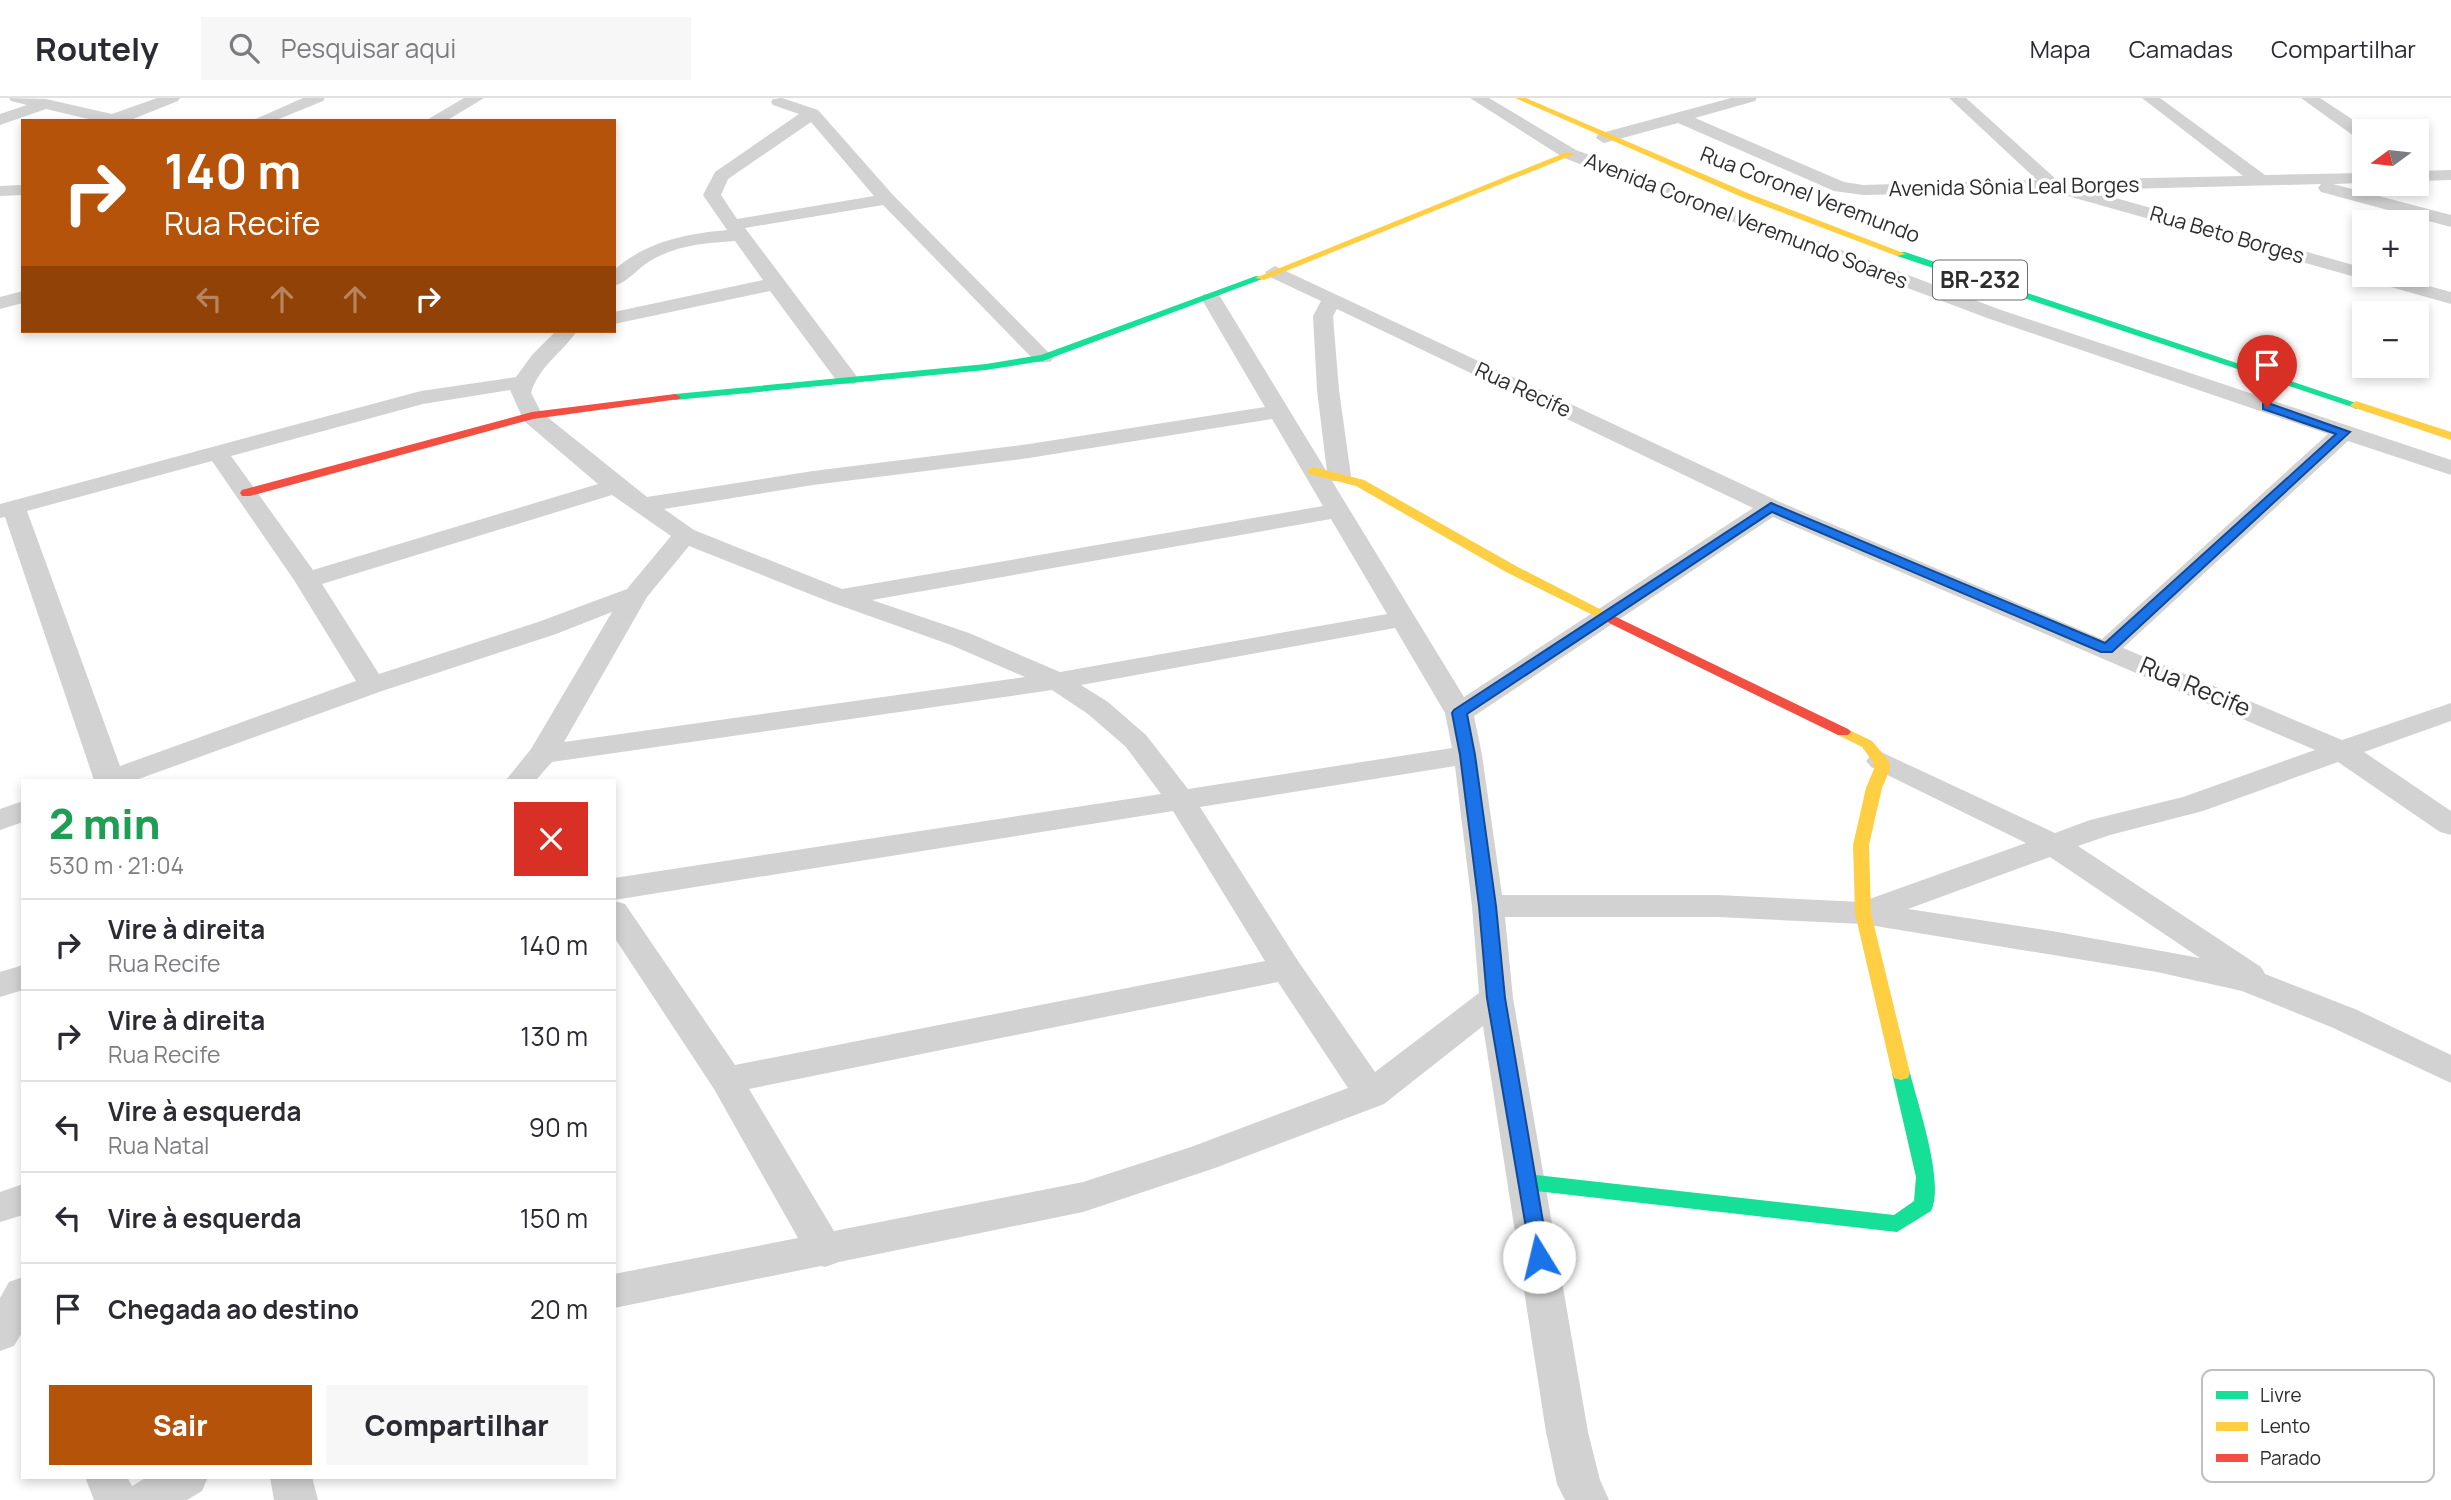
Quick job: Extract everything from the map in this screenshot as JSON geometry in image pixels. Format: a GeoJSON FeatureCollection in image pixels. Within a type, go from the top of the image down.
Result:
{"type":"FeatureCollection","features":[{"type":"Feature","properties":{"kind":"main road","name":"Rua Coronel Veremundo"},"geometry":{"type":"LineString","coordinates":[[1519,98],[1604,138],[1941,267],[2451,436]]}},
{"type":"Feature","properties":{"kind":"main road"},"geometry":{"type":"LineString","coordinates":[[246,493],[532,416],[847,379],[986,367],[1043,358],[1211,298],[1564,152]]}},
{"type":"Feature","properties":{"kind":"main road"},"geometry":{"type":"LineString","coordinates":[[1326,473],[1393,500],[1511,569],[1867,744],[1881,761],[1882,769],[1874,788],[1861,845],[1863,913],[1926,1177],[1924,1205],[1897,1224],[1527,1182]]}},
{"type":"Feature","properties":{"kind":"street"},"geometry":{"type":"LineString","coordinates":[[120,119],[172,98]]}},
{"type":"Feature","properties":{"kind":"street"},"geometry":{"type":"LineString","coordinates":[[264,119],[317,98]]}},
{"type":"Feature","properties":{"kind":"street"},"geometry":{"type":"LineString","coordinates":[[437,119],[477,98]]}},
{"type":"Feature","properties":{"kind":"street","name":"Avenida Coronel Veremundo Soares"},"geometry":{"type":"LineString","coordinates":[[1478,98],[1564,152],[1994,314],[2451,468]]}},
{"type":"Feature","properties":{"kind":"street"},"geometry":{"type":"LineString","coordinates":[[1604,138],[1749,98]]}},
{"type":"Feature","properties":{"kind":"street","name":"Rua Beto Borges"},"geometry":{"type":"LineString","coordinates":[[1957,98],[2053,186],[2352,270]]}},
{"type":"Feature","properties":{"kind":"street"},"geometry":{"type":"LineString","coordinates":[[2150,98],[2262,181]]}},
{"type":"Feature","properties":{"kind":"street"},"geometry":{"type":"LineString","coordinates":[[2309,98],[2352,127]]}},
{"type":"Feature","properties":{"kind":"street"},"geometry":{"type":"LineString","coordinates":[[0,120],[31,100],[114,119]]}},
{"type":"Feature","properties":{"kind":"street"},"geometry":{"type":"LineString","coordinates":[[779,102],[812,113],[887,199],[1043,358]]}},
{"type":"Feature","properties":{"kind":"street"},"geometry":{"type":"LineString","coordinates":[[812,113],[722,176],[712,195],[773,284],[847,379]]}},
{"type":"Feature","properties":{"kind":"street","name":"Avenida Sônia Leal Borges"},"geometry":{"type":"LineString","coordinates":[[1678,117],[1840,187],[1863,190],[2352,178]]}},
{"type":"Feature","properties":{"kind":"street"},"geometry":{"type":"LineString","coordinates":[[2429,174],[2451,175]]}},
{"type":"Feature","properties":{"kind":"street"},"geometry":{"type":"LineString","coordinates":[[2296,180],[2451,221]]}},
{"type":"Feature","properties":{"kind":"street"},"geometry":{"type":"LineString","coordinates":[[0,191],[21,190]]}},
{"type":"Feature","properties":{"kind":"street"},"geometry":{"type":"LineString","coordinates":[[616,278],[650,251],[664,245],[887,199]]}},
{"type":"Feature","properties":{"kind":"street","name":"Rua Recife"},"geometry":{"type":"LineString","coordinates":[[1275,272],[1771,507],[2342,751],[2451,825]]}},
{"type":"Feature","properties":{"kind":"street"},"geometry":{"type":"LineString","coordinates":[[616,318],[773,284]]}},
{"type":"Feature","properties":{"kind":"street","name":"Rua Beto Borges"},"geometry":{"type":"LineString","coordinates":[[2412,287],[2451,298]]}},
{"type":"Feature","properties":{"kind":"street"},"geometry":{"type":"LineString","coordinates":[[0,303],[21,297]]}},
{"type":"Feature","properties":{"kind":"street"},"geometry":{"type":"LineString","coordinates":[[1211,298],[1280,411],[1326,473]]}},
{"type":"Feature","properties":{"kind":"street"},"geometry":{"type":"LineString","coordinates":[[1332,299],[1323,316],[1328,390],[1326,473],[1338,511],[1459,713],[1468,755],[1488,906],[1496,998],[1567,1432],[1578,1484],[1587,1500]]}},
{"type":"Feature","properties":{"kind":"street"},"geometry":{"type":"LineString","coordinates":[[565,333],[522,382],[520,393],[532,416],[615,486],[685,536],[839,597],[960,639],[1057,681],[1098,708],[1136,741],[1181,800],[1286,970],[1371,1094]]}},
{"type":"Feature","properties":{"kind":"street"},"geometry":{"type":"LineString","coordinates":[[110,779],[7,509],[421,398],[522,382]]}},
{"type":"Feature","properties":{"kind":"street"},"geometry":{"type":"LineString","coordinates":[[645,505],[813,478],[1029,451],[1280,411]]}},
{"type":"Feature","properties":{"kind":"street"},"geometry":{"type":"LineString","coordinates":[[2106,649],[2344,432]]}},
{"type":"Feature","properties":{"kind":"street"},"geometry":{"type":"LineString","coordinates":[[218,454],[307,580],[372,685]]}},
{"type":"Feature","properties":{"kind":"street"},"geometry":{"type":"LineString","coordinates":[[307,580],[615,486]]}},
{"type":"Feature","properties":{"kind":"street"},"geometry":{"type":"LineString","coordinates":[[1459,713],[1771,507]]}},
{"type":"Feature","properties":{"kind":"street"},"geometry":{"type":"LineString","coordinates":[[839,597],[1338,511]]}},
{"type":"Feature","properties":{"kind":"street"},"geometry":{"type":"LineString","coordinates":[[521,779],[543,754],[636,594],[685,536]]}},
{"type":"Feature","properties":{"kind":"street"},"geometry":{"type":"LineString","coordinates":[[113,779],[372,685],[547,628],[636,594]]}},
{"type":"Feature","properties":{"kind":"street"},"geometry":{"type":"LineString","coordinates":[[543,754],[1057,681],[1402,619]]}},
{"type":"Feature","properties":{"kind":"street"},"geometry":{"type":"LineString","coordinates":[[1863,913],[2101,827],[2192,804],[2451,711]]}},
{"type":"Feature","properties":{"kind":"street"},"geometry":{"type":"LineString","coordinates":[[616,889],[1468,755]]}},
{"type":"Feature","properties":{"kind":"street"},"geometry":{"type":"LineString","coordinates":[[1881,761],[2053,844],[2271,990]]}},
{"type":"Feature","properties":{"kind":"street"},"geometry":{"type":"LineString","coordinates":[[0,820],[21,812]]}},
{"type":"Feature","properties":{"kind":"street"},"geometry":{"type":"LineString","coordinates":[[1488,906],[1718,906],[1863,913],[2157,960],[2249,982],[2442,1056]]}},
{"type":"Feature","properties":{"kind":"street"},"geometry":{"type":"LineString","coordinates":[[616,915],[726,1080],[825,1251]]}},
{"type":"Feature","properties":{"kind":"street"},"geometry":{"type":"LineString","coordinates":[[726,1080],[1286,970]]}},
{"type":"Feature","properties":{"kind":"street"},"geometry":{"type":"LineString","coordinates":[[0,985],[21,978]]}},
{"type":"Feature","properties":{"kind":"street"},"geometry":{"type":"LineString","coordinates":[[616,1291],[825,1251],[1083,1197],[1202,1158],[1371,1094],[1496,998]]}},
{"type":"Feature","properties":{"kind":"street"},"geometry":{"type":"LineString","coordinates":[[0,1207],[21,1200]]}},
{"type":"Feature","properties":{"kind":"street"},"geometry":{"type":"LineString","coordinates":[[0,1334],[21,1297]]}},
{"type":"Feature","properties":{"kind":"street"},"geometry":{"type":"LineString","coordinates":[[107,1479],[116,1500]]}},
{"type":"Feature","properties":{"kind":"street"},"geometry":{"type":"LineString","coordinates":[[146,1500],[183,1479]]}},
{"type":"Feature","properties":{"kind":"street"},"geometry":{"type":"LineString","coordinates":[[291,1479],[296,1500]]}},
{"type":"Feature","properties":{"kind":"traffic: fast"},"geometry":{"type":"LineString","coordinates":[[1901,254],[2356,405]]}},
{"type":"Feature","properties":{"kind":"traffic: fast"},"geometry":{"type":"LineString","coordinates":[[675,397],[986,367],[1043,358],[1260,278]]}},
{"type":"Feature","properties":{"kind":"traffic: fast"},"geometry":{"type":"LineString","coordinates":[[1527,1182],[1897,1224],[1924,1205],[1926,1177],[1901,1073]]}},
{"type":"Feature","properties":{"kind":"traffic: slow"},"geometry":{"type":"LineString","coordinates":[[1519,98],[1747,196],[1901,254]]}},
{"type":"Feature","properties":{"kind":"traffic: slow"},"geometry":{"type":"LineString","coordinates":[[1260,278],[1570,154]]}},
{"type":"Feature","properties":{"kind":"traffic: slow"},"geometry":{"type":"LineString","coordinates":[[2356,405],[2451,436]]}},
{"type":"Feature","properties":{"kind":"traffic: slow"},"geometry":{"type":"LineString","coordinates":[[1313,471],[1360,483],[1511,569],[1614,620]]}},
{"type":"Feature","properties":{"kind":"traffic: slow"},"geometry":{"type":"LineString","coordinates":[[1843,732],[1867,744],[1881,761],[1882,769],[1874,788],[1861,845],[1863,913],[1901,1073]]}},
{"type":"Feature","properties":{"kind":"traffic: jam"},"geometry":{"type":"LineString","coordinates":[[246,493],[532,416],[675,397]]}},
{"type":"Feature","properties":{"kind":"traffic: jam"},"geometry":{"type":"LineString","coordinates":[[1614,620],[1843,732]]}},
{"type":"Feature","properties":{"kind":"route"},"geometry":{"type":"LineString","coordinates":[[1539,1257],[1496,998],[1488,906],[1468,755],[1459,713],[1771,507],[2106,649],[2344,432],[2267,407]]}}]}
